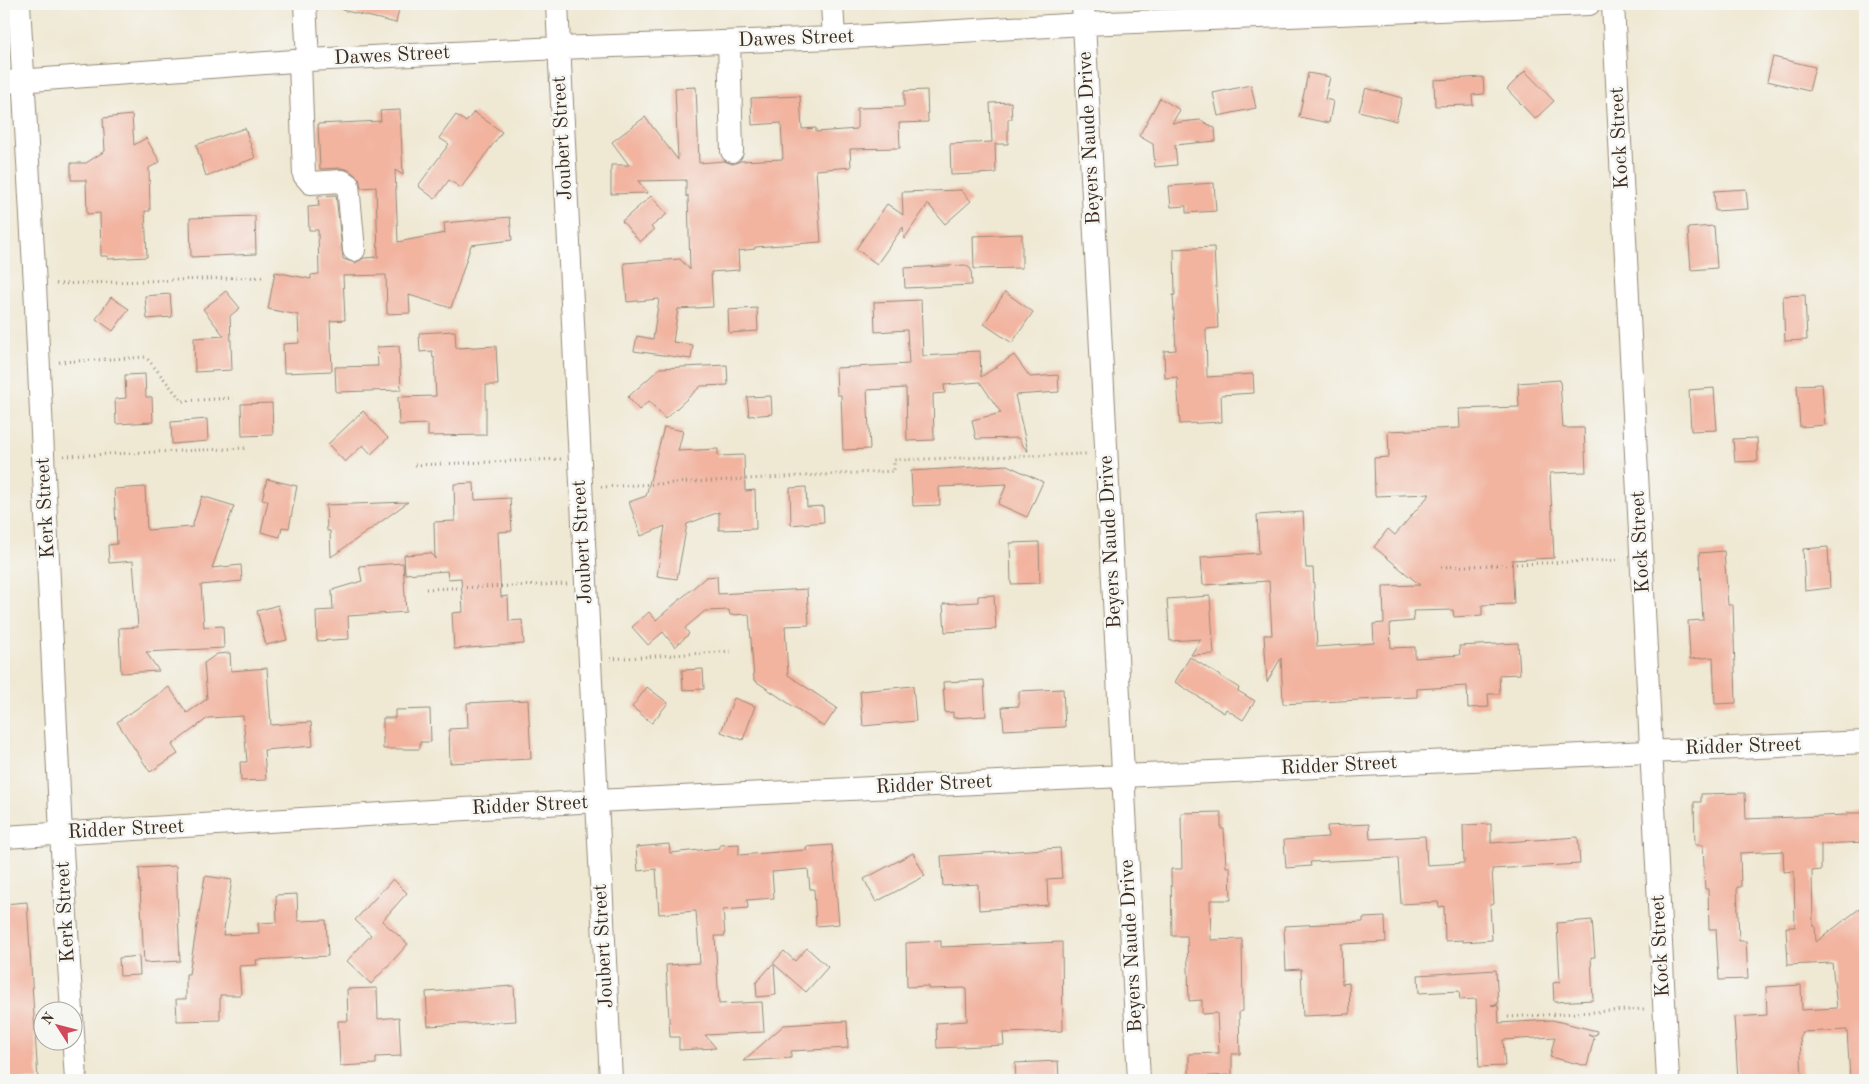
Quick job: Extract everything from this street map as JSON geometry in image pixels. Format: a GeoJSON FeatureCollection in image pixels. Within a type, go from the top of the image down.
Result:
{"type":"FeatureCollection","features":[{"type":"Feature","properties":{"kind":"street","name":"Kerk Street"},"geometry":{"type":"LineString","coordinates":[[19,4],[13,81],[35,285],[61,834],[71,1002]]}},
{"type":"Feature","properties":{"kind":"street"},"geometry":{"type":"LineString","coordinates":[[305,4],[304,175],[311,183],[342,181],[348,185],[354,250]]}},
{"type":"Feature","properties":{"kind":"street","name":"Joubert Street"},"geometry":{"type":"LineString","coordinates":[[557,4],[611,1080]]}},
{"type":"Feature","properties":{"kind":"street"},"geometry":{"type":"LineString","coordinates":[[832,4],[834,38]]}},
{"type":"Feature","properties":{"kind":"street","name":"Dawes Street"},"geometry":{"type":"LineString","coordinates":[[13,81],[304,60],[834,38],[1084,14],[1590,4]]}},
{"type":"Feature","properties":{"kind":"street","name":"Kock Street"},"geometry":{"type":"LineString","coordinates":[[1613,4],[1668,1080]]}},
{"type":"Feature","properties":{"kind":"street","name":"Beyers Naude Drive"},"geometry":{"type":"LineString","coordinates":[[1084,14],[1139,1080]]}},
{"type":"Feature","properties":{"kind":"street"},"geometry":{"type":"LineString","coordinates":[[729,42],[732,151]]}},
{"type":"Feature","properties":{"kind":"street","name":"Ridder Street"},"geometry":{"type":"LineString","coordinates":[[4,837],[596,802],[1865,742]]}},
{"type":"Feature","properties":{"kind":"street"},"geometry":{"type":"LineString","coordinates":[[74,1052],[76,1080]]}},
{"type":"Feature","properties":{"kind":"path"},"geometry":{"type":"LineString","coordinates":[[35,285],[262,277]]}},
{"type":"Feature","properties":{"kind":"path"},"geometry":{"type":"LineString","coordinates":[[38,363],[146,357],[182,401],[233,398]]}},
{"type":"Feature","properties":{"kind":"path"},"geometry":{"type":"LineString","coordinates":[[43,457],[247,448]]}},
{"type":"Feature","properties":{"kind":"path"},"geometry":{"type":"LineString","coordinates":[[580,488],[894,472],[894,460],[1106,453]]}},
{"type":"Feature","properties":{"kind":"path"},"geometry":{"type":"LineString","coordinates":[[415,465],[579,459]]}},
{"type":"Feature","properties":{"kind":"path"},"geometry":{"type":"LineString","coordinates":[[1441,567],[1642,559]]}},
{"type":"Feature","properties":{"kind":"path"},"geometry":{"type":"LineString","coordinates":[[426,589],[585,583]]}},
{"type":"Feature","properties":{"kind":"path"},"geometry":{"type":"LineString","coordinates":[[589,660],[734,651]]}},
{"type":"Feature","properties":{"kind":"path"},"geometry":{"type":"LineString","coordinates":[[1508,1018],[1664,1008]]}},
{"type":"Feature","properties":{"kind":"building"},"geometry":{"type":"Polygon","coordinates":[[[343,4],[400,4],[396,23],[342,10],[343,4]]]}},
{"type":"Feature","properties":{"kind":"building"},"geometry":{"type":"Polygon","coordinates":[[[1773,57],[1815,67],[1809,91],[1767,81],[1773,57]]]}},
{"type":"Feature","properties":{"kind":"building"},"geometry":{"type":"Polygon","coordinates":[[[1525,71],[1554,101],[1535,119],[1507,89],[1525,71]]]}},
{"type":"Feature","properties":{"kind":"building"},"geometry":{"type":"Polygon","coordinates":[[[1308,73],[1330,77],[1325,99],[1333,101],[1329,123],[1299,117],[1308,73]]]}},
{"type":"Feature","properties":{"kind":"building"},"geometry":{"type":"Polygon","coordinates":[[[1483,77],[1484,94],[1472,95],[1473,105],[1435,106],[1434,80],[1483,77]]]}},
{"type":"Feature","properties":{"kind":"building"},"geometry":{"type":"Polygon","coordinates":[[[1251,85],[1256,108],[1218,116],[1213,93],[1251,85]]]}},
{"type":"Feature","properties":{"kind":"building"},"geometry":{"type":"Polygon","coordinates":[[[696,87],[699,163],[724,161],[733,164],[740,161],[783,159],[781,123],[752,125],[751,98],[800,96],[802,129],[816,128],[816,132],[857,129],[857,108],[904,107],[904,91],[927,90],[928,122],[899,123],[900,148],[850,149],[851,167],[816,170],[821,242],[755,247],[755,249],[738,251],[739,270],[711,272],[713,307],[678,309],[673,342],[693,345],[691,359],[634,351],[637,336],[653,339],[659,299],[627,302],[624,263],[680,259],[690,270],[686,180],[638,181],[648,193],[611,194],[611,165],[629,165],[612,142],[645,117],[678,160],[675,88],[696,87]]]}},
{"type":"Feature","properties":{"kind":"building"},"geometry":{"type":"Polygon","coordinates":[[[1366,88],[1402,98],[1396,121],[1359,111],[1366,88]]]}},
{"type":"Feature","properties":{"kind":"building"},"geometry":{"type":"Polygon","coordinates":[[[1160,98],[1180,110],[1172,123],[1200,120],[1215,128],[1216,141],[1175,145],[1177,165],[1155,167],[1153,144],[1139,136],[1160,98]]]}},
{"type":"Feature","properties":{"kind":"building"},"geometry":{"type":"Polygon","coordinates":[[[1011,102],[1012,119],[1008,119],[1008,144],[995,144],[996,173],[951,175],[950,144],[992,142],[990,103],[1011,102]]]}},
{"type":"Feature","properties":{"kind":"building"},"geometry":{"type":"Polygon","coordinates":[[[400,110],[403,175],[395,170],[398,242],[445,233],[444,223],[510,217],[512,240],[471,245],[451,308],[409,295],[410,313],[387,314],[386,275],[343,276],[345,320],[330,321],[332,371],[284,373],[283,344],[299,343],[298,315],[268,309],[275,272],[311,279],[311,275],[319,274],[318,230],[309,230],[308,207],[319,206],[318,196],[336,195],[343,259],[355,263],[364,258],[378,257],[376,187],[361,188],[359,178],[349,170],[341,168],[320,169],[318,124],[381,121],[380,111],[400,110]]]}},
{"type":"Feature","properties":{"kind":"building"},"geometry":{"type":"Polygon","coordinates":[[[474,112],[502,132],[461,188],[449,180],[435,199],[418,186],[449,144],[439,138],[456,115],[466,122],[474,112]]]}},
{"type":"Feature","properties":{"kind":"building"},"geometry":{"type":"Polygon","coordinates":[[[132,115],[134,145],[146,138],[160,162],[149,168],[150,211],[145,211],[147,257],[108,259],[108,256],[101,256],[100,213],[87,214],[86,180],[71,180],[71,163],[86,163],[105,151],[103,118],[132,115]]]}},
{"type":"Feature","properties":{"kind":"building"},"geometry":{"type":"Polygon","coordinates":[[[245,128],[255,158],[206,176],[196,145],[245,128]]]}},
{"type":"Feature","properties":{"kind":"building"},"geometry":{"type":"Polygon","coordinates":[[[1214,183],[1216,211],[1186,213],[1186,206],[1171,207],[1169,186],[1214,183]]]}},
{"type":"Feature","properties":{"kind":"building"},"geometry":{"type":"Polygon","coordinates":[[[1746,189],[1748,209],[1715,211],[1714,191],[1746,189]]]}},
{"type":"Feature","properties":{"kind":"building"},"geometry":{"type":"Polygon","coordinates":[[[961,190],[971,201],[945,224],[928,204],[904,239],[903,227],[877,264],[856,249],[887,204],[903,215],[902,192],[961,190]]]}},
{"type":"Feature","properties":{"kind":"building"},"geometry":{"type":"Polygon","coordinates":[[[651,196],[667,214],[651,227],[654,230],[640,242],[622,221],[651,196]]]}},
{"type":"Feature","properties":{"kind":"building"},"geometry":{"type":"Polygon","coordinates":[[[255,216],[256,254],[191,257],[190,218],[255,216]]]}},
{"type":"Feature","properties":{"kind":"building"},"geometry":{"type":"Polygon","coordinates":[[[1714,226],[1717,268],[1691,270],[1688,228],[1714,226]]]}},
{"type":"Feature","properties":{"kind":"building"},"geometry":{"type":"Polygon","coordinates":[[[1022,234],[1022,268],[974,269],[973,236],[1022,234]]]}},
{"type":"Feature","properties":{"kind":"building"},"geometry":{"type":"Polygon","coordinates":[[[1214,247],[1218,328],[1206,329],[1207,377],[1253,374],[1254,393],[1221,395],[1222,422],[1180,424],[1177,377],[1165,378],[1164,351],[1176,350],[1173,295],[1175,295],[1174,249],[1214,247]]]}},
{"type":"Feature","properties":{"kind":"building"},"geometry":{"type":"Polygon","coordinates":[[[965,265],[971,269],[972,285],[905,288],[904,268],[965,265]]]}},
{"type":"Feature","properties":{"kind":"building"},"geometry":{"type":"Polygon","coordinates":[[[226,291],[240,308],[230,316],[232,370],[195,372],[194,338],[224,336],[203,309],[226,291]]]}},
{"type":"Feature","properties":{"kind":"building"},"geometry":{"type":"Polygon","coordinates":[[[1005,292],[1033,312],[1012,343],[984,324],[1005,292]]]}},
{"type":"Feature","properties":{"kind":"building"},"geometry":{"type":"Polygon","coordinates":[[[170,294],[172,317],[147,319],[145,296],[170,294]]]}},
{"type":"Feature","properties":{"kind":"building"},"geometry":{"type":"Polygon","coordinates":[[[1805,295],[1807,340],[1785,341],[1783,296],[1805,295]]]}},
{"type":"Feature","properties":{"kind":"building"},"geometry":{"type":"Polygon","coordinates":[[[111,297],[129,309],[113,331],[96,319],[111,297]]]}},
{"type":"Feature","properties":{"kind":"building"},"geometry":{"type":"Polygon","coordinates":[[[921,300],[923,356],[980,351],[981,377],[1014,355],[1030,377],[1058,375],[1059,392],[1015,395],[1028,451],[1018,438],[976,439],[972,420],[1001,413],[980,382],[944,385],[945,393],[933,394],[934,440],[907,441],[906,388],[867,390],[870,449],[843,450],[841,395],[837,395],[836,368],[909,364],[907,330],[875,332],[874,302],[921,300]]]}},
{"type":"Feature","properties":{"kind":"building"},"geometry":{"type":"Polygon","coordinates":[[[757,308],[758,331],[729,333],[728,310],[757,308]]]}},
{"type":"Feature","properties":{"kind":"building"},"geometry":{"type":"Polygon","coordinates":[[[455,331],[456,348],[496,346],[498,385],[486,385],[486,435],[428,436],[428,424],[399,425],[398,397],[436,396],[434,357],[432,351],[420,352],[419,333],[455,331]]]}},
{"type":"Feature","properties":{"kind":"building"},"geometry":{"type":"Polygon","coordinates":[[[399,346],[401,390],[336,392],[335,367],[378,366],[377,347],[399,346]]]}},
{"type":"Feature","properties":{"kind":"building"},"geometry":{"type":"Polygon","coordinates":[[[727,365],[728,385],[701,386],[665,419],[649,401],[639,410],[628,397],[660,368],[727,365]]]}},
{"type":"Feature","properties":{"kind":"building"},"geometry":{"type":"Polygon","coordinates":[[[145,374],[146,397],[152,397],[153,422],[116,424],[115,399],[126,398],[125,375],[145,374]]]}},
{"type":"Feature","properties":{"kind":"building"},"geometry":{"type":"Polygon","coordinates":[[[1560,380],[1563,428],[1584,428],[1586,472],[1550,473],[1554,558],[1512,560],[1514,604],[1482,605],[1482,615],[1454,617],[1453,610],[1413,611],[1414,621],[1390,623],[1391,648],[1415,647],[1415,658],[1460,655],[1459,646],[1518,643],[1520,674],[1499,675],[1500,694],[1488,694],[1489,707],[1468,708],[1467,686],[1417,689],[1417,697],[1283,704],[1281,658],[1267,682],[1264,635],[1272,635],[1269,581],[1203,585],[1201,557],[1259,553],[1257,515],[1303,512],[1306,568],[1313,568],[1317,647],[1374,643],[1373,624],[1384,623],[1383,586],[1420,585],[1374,547],[1388,529],[1395,535],[1430,494],[1375,496],[1374,458],[1389,457],[1388,431],[1460,428],[1459,409],[1519,407],[1518,383],[1560,380]]]}},
{"type":"Feature","properties":{"kind":"building"},"geometry":{"type":"Polygon","coordinates":[[[1822,384],[1825,425],[1800,427],[1797,385],[1822,384]]]}},
{"type":"Feature","properties":{"kind":"building"},"geometry":{"type":"Polygon","coordinates":[[[1714,388],[1717,430],[1691,431],[1689,390],[1714,388]]]}},
{"type":"Feature","properties":{"kind":"building"},"geometry":{"type":"Polygon","coordinates":[[[771,396],[772,414],[749,416],[747,397],[771,396]]]}},
{"type":"Feature","properties":{"kind":"building"},"geometry":{"type":"Polygon","coordinates":[[[272,403],[273,435],[242,436],[241,404],[272,403]]]}},
{"type":"Feature","properties":{"kind":"building"},"geometry":{"type":"Polygon","coordinates":[[[363,411],[388,438],[371,454],[363,445],[345,462],[328,444],[363,411]]]}},
{"type":"Feature","properties":{"kind":"building"},"geometry":{"type":"Polygon","coordinates":[[[207,419],[208,441],[172,444],[171,422],[207,419]]]}},
{"type":"Feature","properties":{"kind":"building"},"geometry":{"type":"Polygon","coordinates":[[[664,427],[683,431],[678,451],[718,449],[718,456],[744,455],[745,491],[755,490],[756,529],[719,530],[719,512],[687,524],[677,579],[657,576],[665,526],[641,536],[629,502],[646,496],[664,427]]]}},
{"type":"Feature","properties":{"kind":"building"},"geometry":{"type":"Polygon","coordinates":[[[1757,438],[1758,461],[1735,462],[1733,439],[1757,438]]]}},
{"type":"Feature","properties":{"kind":"building"},"geometry":{"type":"Polygon","coordinates":[[[1007,465],[1043,482],[1027,517],[998,504],[1007,484],[939,487],[940,505],[913,506],[911,471],[1007,465]]]}},
{"type":"Feature","properties":{"kind":"building"},"geometry":{"type":"Polygon","coordinates":[[[267,479],[297,486],[289,528],[282,527],[280,537],[261,532],[268,501],[262,500],[267,479]]]}},
{"type":"Feature","properties":{"kind":"building"},"geometry":{"type":"Polygon","coordinates":[[[474,483],[475,500],[510,498],[512,531],[498,532],[501,597],[508,596],[509,621],[522,620],[524,644],[454,649],[452,613],[463,612],[461,578],[448,579],[447,571],[405,574],[404,555],[431,553],[435,559],[434,522],[455,521],[454,484],[474,483]]]}},
{"type":"Feature","properties":{"kind":"building"},"geometry":{"type":"Polygon","coordinates":[[[145,487],[147,530],[192,527],[202,496],[234,506],[212,568],[241,565],[242,581],[201,585],[204,627],[223,626],[224,648],[146,652],[159,671],[121,673],[119,628],[138,627],[133,561],[109,563],[108,545],[117,544],[114,489],[145,487]]]}},
{"type":"Feature","properties":{"kind":"building"},"geometry":{"type":"Polygon","coordinates":[[[806,487],[807,507],[823,506],[824,522],[791,525],[790,488],[806,487]]]}},
{"type":"Feature","properties":{"kind":"building"},"geometry":{"type":"Polygon","coordinates":[[[408,502],[371,529],[331,557],[326,505],[408,502]]]}},
{"type":"Feature","properties":{"kind":"building"},"geometry":{"type":"Polygon","coordinates":[[[1039,542],[1040,583],[1011,584],[1010,543],[1039,542]]]}},
{"type":"Feature","properties":{"kind":"building"},"geometry":{"type":"Polygon","coordinates":[[[1828,547],[1830,588],[1805,591],[1803,549],[1828,547]]]}},
{"type":"Feature","properties":{"kind":"building"},"geometry":{"type":"Polygon","coordinates":[[[1724,551],[1728,605],[1733,605],[1736,703],[1715,704],[1713,657],[1690,659],[1688,621],[1703,620],[1699,553],[1724,551]]]}},
{"type":"Feature","properties":{"kind":"building"},"geometry":{"type":"Polygon","coordinates":[[[403,563],[406,612],[348,616],[349,639],[317,641],[316,611],[333,610],[332,590],[362,581],[359,566],[403,563]]]}},
{"type":"Feature","properties":{"kind":"building"},"geometry":{"type":"Polygon","coordinates":[[[717,576],[718,594],[807,589],[809,625],[785,626],[788,675],[837,708],[824,727],[754,680],[749,614],[730,615],[729,610],[705,611],[685,628],[689,634],[675,647],[663,632],[648,645],[632,627],[649,612],[656,620],[706,577],[717,576]]]}},
{"type":"Feature","properties":{"kind":"building"},"geometry":{"type":"Polygon","coordinates":[[[994,595],[996,629],[945,632],[943,604],[978,602],[978,596],[994,595]]]}},
{"type":"Feature","properties":{"kind":"building"},"geometry":{"type":"Polygon","coordinates":[[[1210,596],[1214,654],[1191,655],[1201,639],[1170,641],[1167,599],[1210,596]]]}},
{"type":"Feature","properties":{"kind":"building"},"geometry":{"type":"Polygon","coordinates":[[[278,605],[287,640],[266,645],[257,611],[278,605]]]}},
{"type":"Feature","properties":{"kind":"building"},"geometry":{"type":"Polygon","coordinates":[[[230,653],[231,671],[267,668],[271,725],[311,722],[313,746],[264,750],[266,780],[241,781],[240,762],[247,762],[243,716],[208,718],[172,745],[178,754],[150,772],[117,722],[169,687],[187,713],[207,699],[204,663],[217,654],[230,653]]]}},
{"type":"Feature","properties":{"kind":"building"},"geometry":{"type":"Polygon","coordinates":[[[1190,657],[1239,688],[1238,691],[1255,701],[1243,720],[1226,709],[1224,713],[1175,682],[1190,657]]]}},
{"type":"Feature","properties":{"kind":"building"},"geometry":{"type":"Polygon","coordinates":[[[703,669],[704,689],[683,690],[682,670],[703,669]]]}},
{"type":"Feature","properties":{"kind":"building"},"geometry":{"type":"Polygon","coordinates":[[[984,680],[986,716],[953,718],[953,712],[945,713],[943,682],[984,680]]]}},
{"type":"Feature","properties":{"kind":"building"},"geometry":{"type":"Polygon","coordinates":[[[913,686],[916,721],[863,726],[860,691],[913,686]]]}},
{"type":"Feature","properties":{"kind":"building"},"geometry":{"type":"Polygon","coordinates":[[[647,687],[668,703],[652,723],[632,707],[647,687]]]}},
{"type":"Feature","properties":{"kind":"building"},"geometry":{"type":"Polygon","coordinates":[[[1063,689],[1065,727],[1004,730],[1002,707],[1019,706],[1019,691],[1063,689]]]}},
{"type":"Feature","properties":{"kind":"building"},"geometry":{"type":"Polygon","coordinates":[[[734,698],[755,706],[743,740],[721,732],[734,698]]]}},
{"type":"Feature","properties":{"kind":"building"},"geometry":{"type":"Polygon","coordinates":[[[528,700],[531,759],[450,763],[449,729],[468,728],[467,703],[528,700]]]}},
{"type":"Feature","properties":{"kind":"building"},"geometry":{"type":"Polygon","coordinates":[[[430,709],[431,742],[420,742],[420,749],[383,749],[383,718],[395,718],[395,710],[430,709]]]}},
{"type":"Feature","properties":{"kind":"building"},"geometry":{"type":"Polygon","coordinates":[[[1745,793],[1746,819],[1865,813],[1865,842],[1821,844],[1821,870],[1812,871],[1813,926],[1815,926],[1816,942],[1859,909],[1865,917],[1865,1000],[1862,1000],[1865,1080],[1850,1080],[1847,1030],[1801,1032],[1802,1080],[1738,1080],[1734,1017],[1767,1015],[1766,987],[1801,985],[1802,1010],[1837,1008],[1832,963],[1787,965],[1786,927],[1795,927],[1794,871],[1784,872],[1783,851],[1740,853],[1741,887],[1737,887],[1739,941],[1746,941],[1748,979],[1719,980],[1716,929],[1709,929],[1708,889],[1705,889],[1703,845],[1695,845],[1694,802],[1701,802],[1701,794],[1745,793]]]}},
{"type":"Feature","properties":{"kind":"building"},"geometry":{"type":"Polygon","coordinates":[[[1221,812],[1221,829],[1224,829],[1226,867],[1230,867],[1231,900],[1210,900],[1211,940],[1242,939],[1243,1011],[1239,1012],[1240,1054],[1232,1054],[1232,1075],[1189,1077],[1189,1054],[1219,1053],[1217,1013],[1202,1014],[1202,1000],[1189,1001],[1187,936],[1172,936],[1171,869],[1182,869],[1181,813],[1221,812]]]}},
{"type":"Feature","properties":{"kind":"building"},"geometry":{"type":"Polygon","coordinates":[[[1369,824],[1370,839],[1425,836],[1427,865],[1464,863],[1463,825],[1491,824],[1491,843],[1578,837],[1580,864],[1492,869],[1494,904],[1490,905],[1492,940],[1445,941],[1444,906],[1439,907],[1438,902],[1401,904],[1398,858],[1310,862],[1311,866],[1286,868],[1284,840],[1328,837],[1327,826],[1369,824]]]}},
{"type":"Feature","properties":{"kind":"building"},"geometry":{"type":"Polygon","coordinates":[[[669,844],[670,853],[720,848],[720,845],[739,844],[739,855],[807,850],[806,847],[832,845],[839,924],[816,926],[814,889],[810,889],[808,869],[772,872],[774,898],[747,900],[748,908],[723,910],[725,936],[715,936],[719,1004],[762,1002],[764,1032],[705,1035],[716,1048],[679,1050],[679,1037],[670,1037],[666,965],[700,963],[696,911],[659,914],[656,869],[638,871],[636,847],[669,844]]]}},
{"type":"Feature","properties":{"kind":"building"},"geometry":{"type":"Polygon","coordinates":[[[1060,848],[1062,878],[1047,879],[1048,905],[979,910],[978,884],[943,886],[941,856],[1060,848]]]}},
{"type":"Feature","properties":{"kind":"building"},"geometry":{"type":"Polygon","coordinates":[[[913,853],[925,876],[876,902],[864,879],[913,853]]]}},
{"type":"Feature","properties":{"kind":"building"},"geometry":{"type":"Polygon","coordinates":[[[176,866],[180,961],[144,963],[139,868],[176,866]]]}},
{"type":"Feature","properties":{"kind":"building"},"geometry":{"type":"Polygon","coordinates":[[[205,876],[232,880],[223,935],[259,933],[258,923],[277,922],[276,895],[297,894],[298,921],[326,920],[328,956],[256,960],[257,965],[239,966],[241,995],[220,995],[220,1020],[177,1021],[176,999],[186,999],[186,974],[189,974],[205,876]]]}},
{"type":"Feature","properties":{"kind":"building"},"geometry":{"type":"Polygon","coordinates":[[[393,879],[407,893],[382,921],[408,944],[371,984],[347,961],[371,935],[355,920],[393,879]]]}},
{"type":"Feature","properties":{"kind":"building"},"geometry":{"type":"Polygon","coordinates":[[[27,902],[33,1002],[32,1052],[36,1052],[38,1080],[4,1080],[4,904],[27,902]]]}},
{"type":"Feature","properties":{"kind":"building"},"geometry":{"type":"Polygon","coordinates":[[[1385,917],[1386,942],[1341,944],[1342,984],[1349,983],[1350,1014],[1303,1016],[1301,969],[1286,970],[1284,926],[1363,922],[1363,918],[1385,917]]]}},
{"type":"Feature","properties":{"kind":"building"},"geometry":{"type":"Polygon","coordinates":[[[1592,920],[1595,957],[1591,957],[1593,1000],[1554,1002],[1553,983],[1560,982],[1557,923],[1592,920]]]}},
{"type":"Feature","properties":{"kind":"building"},"geometry":{"type":"Polygon","coordinates":[[[941,941],[941,947],[1062,942],[1063,1031],[1003,1033],[1004,1045],[937,1048],[936,1023],[967,1021],[966,988],[928,989],[928,986],[907,987],[906,943],[941,941]]]}},
{"type":"Feature","properties":{"kind":"building"},"geometry":{"type":"Polygon","coordinates":[[[807,948],[828,967],[806,992],[774,964],[776,995],[757,997],[756,983],[784,951],[795,961],[807,948]]]}},
{"type":"Feature","properties":{"kind":"building"},"geometry":{"type":"Polygon","coordinates":[[[139,956],[140,975],[120,976],[119,958],[139,956]]]}},
{"type":"Feature","properties":{"kind":"building"},"geometry":{"type":"Polygon","coordinates":[[[1496,970],[1498,1004],[1491,1005],[1498,1006],[1499,1023],[1552,1020],[1597,1031],[1596,1035],[1588,1035],[1594,1038],[1587,1066],[1550,1057],[1555,1037],[1503,1040],[1505,1066],[1479,1067],[1476,999],[1460,1000],[1459,991],[1419,993],[1418,975],[1496,970]]]}},
{"type":"Feature","properties":{"kind":"building"},"geometry":{"type":"Polygon","coordinates":[[[514,986],[516,1021],[428,1026],[426,992],[514,986]]]}},
{"type":"Feature","properties":{"kind":"building"},"geometry":{"type":"Polygon","coordinates":[[[377,988],[378,1019],[399,1017],[401,1056],[376,1057],[376,1064],[340,1066],[338,1021],[348,1021],[347,989],[377,988]]]}},
{"type":"Feature","properties":{"kind":"building"},"geometry":{"type":"Polygon","coordinates":[[[847,1021],[848,1048],[791,1051],[791,1058],[743,1061],[784,1025],[847,1021]]]}},
{"type":"Feature","properties":{"kind":"building"},"geometry":{"type":"Polygon","coordinates":[[[1058,1061],[1059,1080],[1016,1080],[1015,1063],[1058,1061]]]}}]}
